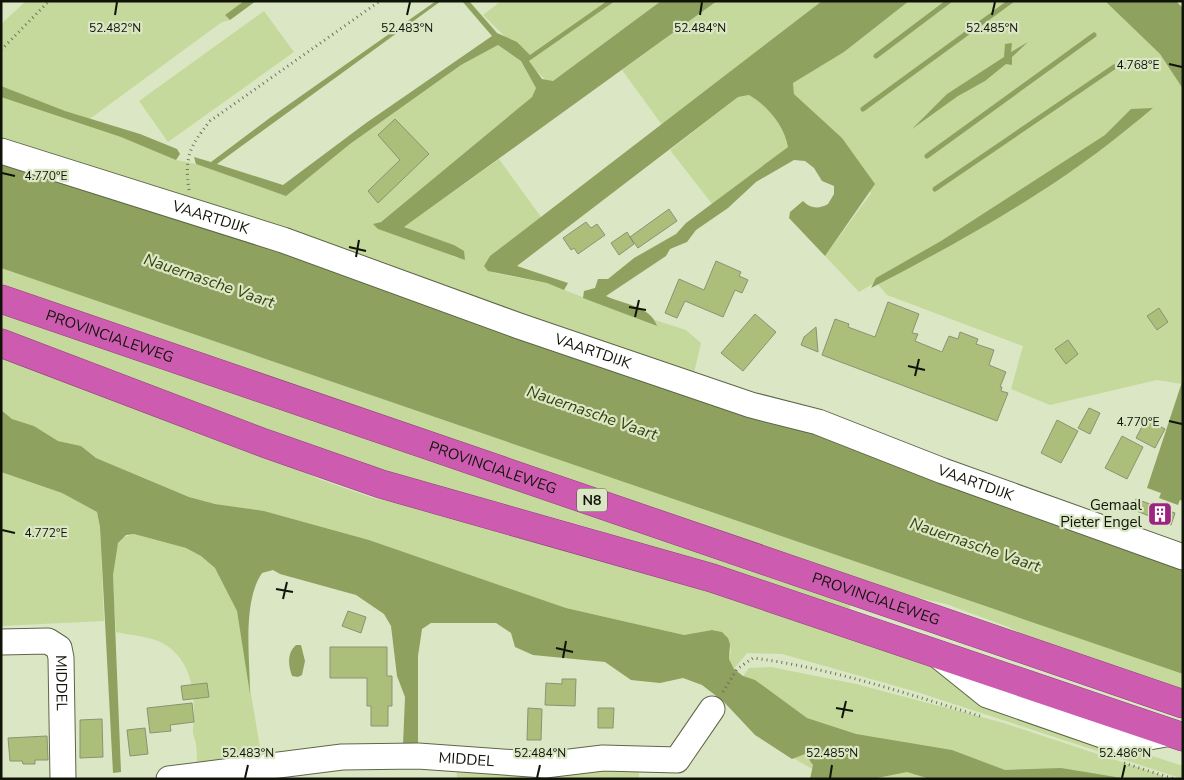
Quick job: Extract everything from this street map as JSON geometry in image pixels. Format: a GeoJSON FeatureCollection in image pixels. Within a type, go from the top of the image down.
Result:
{"type":"FeatureCollection","features":[{"type":"Feature","properties":{"kind":"highway","name":"PROVINCIALEWEG"},"geometry":{"type":"LineString","coordinates":[[1,299],[1183,704]]}},
{"type":"Feature","properties":{"kind":"highway"},"geometry":{"type":"LineString","coordinates":[[1,342],[264,443],[382,484],[712,578],[1177,735]]}},
{"type":"Feature","properties":{"kind":"street","name":"VAARTDIJK"},"geometry":{"type":"LineString","coordinates":[[1,151],[283,240],[519,326],[750,405],[818,422],[944,471],[1183,557]]}},
{"type":"Feature","properties":{"kind":"street","name":"MIDDEL"},"geometry":{"type":"LineString","coordinates":[[1,642],[48,641],[59,648],[61,658],[63,779]]}},
{"type":"Feature","properties":{"kind":"street","name":"MIDDEL"},"geometry":{"type":"LineString","coordinates":[[169,779],[342,757],[418,756],[545,765],[603,758],[677,760],[712,710]]}},
{"type":"Feature","properties":{"kind":"path"},"geometry":{"type":"LineString","coordinates":[[1,50],[49,1]]}},
{"type":"Feature","properties":{"kind":"path"},"geometry":{"type":"LineString","coordinates":[[192,210],[186,172],[192,145],[210,121],[380,1]]}},
{"type":"Feature","properties":{"kind":"path"},"geometry":{"type":"LineString","coordinates":[[712,710],[737,669],[754,658],[772,660],[927,700],[984,718]]}},
{"type":"Feature","properties":{"kind":"path"},"geometry":{"type":"LineString","coordinates":[[1117,760],[1174,779]]}},
{"type":"Feature","properties":{"kind":"shaded area"},"geometry":{"type":"Polygon","coordinates":[[[26,1],[244,1],[225,15],[230,20],[222,22],[87,121],[176,160],[196,164],[286,195],[350,144],[461,65],[498,45],[521,61],[536,88],[532,97],[381,222],[374,224],[379,229],[457,258],[454,245],[404,227],[499,159],[541,217],[506,244],[494,273],[547,283],[656,326],[655,320],[686,330],[701,343],[693,377],[1,143],[1,24],[26,1]]]}},
{"type":"Feature","properties":{"kind":"shaded area"},"geometry":{"type":"Polygon","coordinates":[[[501,1],[661,1],[553,81],[547,81],[532,67],[528,59],[483,15],[501,1]]]}},
{"type":"Feature","properties":{"kind":"shaded area"},"geometry":{"type":"Polygon","coordinates":[[[717,1],[822,1],[662,125],[622,70],[717,1]]]}},
{"type":"Feature","properties":{"kind":"shaded area"},"geometry":{"type":"Polygon","coordinates":[[[909,1],[1105,1],[1160,54],[1183,89],[1182,384],[1157,380],[1050,405],[1011,389],[1023,346],[887,295],[876,282],[859,292],[825,256],[871,193],[842,138],[794,94],[793,83],[844,52],[909,1]]]}},
{"type":"Feature","properties":{"kind":"shaded area"},"geometry":{"type":"Polygon","coordinates":[[[264,11],[294,52],[168,142],[139,101],[264,11]]]}},
{"type":"Feature","properties":{"kind":"shaded area"},"geometry":{"type":"Polygon","coordinates":[[[749,95],[756,99],[774,117],[786,139],[788,147],[712,204],[670,150],[738,97],[749,95]]]}},
{"type":"Feature","properties":{"kind":"shaded area"},"geometry":{"type":"Polygon","coordinates":[[[1,268],[1183,674],[1183,692],[1046,646],[1008,627],[946,604],[891,592],[1,285],[1,268]]]}},
{"type":"Feature","properties":{"kind":"shaded area"},"geometry":{"type":"Polygon","coordinates":[[[1,309],[852,602],[848,611],[594,529],[365,466],[1,331],[1,309]]]}},
{"type":"Feature","properties":{"kind":"shaded area"},"geometry":{"type":"Polygon","coordinates":[[[1,356],[276,459],[319,479],[373,498],[423,509],[500,533],[738,598],[936,667],[1131,749],[1183,766],[1183,779],[917,692],[782,654],[747,653],[734,669],[729,659],[731,651],[728,638],[722,632],[712,630],[684,635],[566,608],[369,540],[264,511],[215,504],[189,497],[96,458],[81,446],[58,441],[34,426],[12,419],[1,410],[1,356]]]}},
{"type":"Feature","properties":{"kind":"shaded area"},"geometry":{"type":"Polygon","coordinates":[[[1,472],[62,493],[97,512],[100,527],[104,621],[1,626],[1,472]]]}},
{"type":"Feature","properties":{"kind":"shaded area"},"geometry":{"type":"Polygon","coordinates":[[[134,534],[186,548],[201,556],[215,568],[225,584],[237,611],[262,759],[197,769],[196,743],[193,732],[193,692],[186,668],[170,648],[158,641],[116,632],[113,584],[114,559],[121,538],[134,534]]]}},
{"type":"Feature","properties":{"kind":"shaded area"},"geometry":{"type":"Polygon","coordinates":[[[771,667],[856,684],[1004,723],[1158,774],[1166,779],[818,779],[820,772],[784,751],[724,702],[749,668],[771,667]]]}},
{"type":"Feature","properties":{"kind":"shaded area"},"geometry":{"type":"Polygon","coordinates":[[[456,765],[639,765],[639,779],[457,779],[456,765]]]}},
{"type":"Feature","properties":{"kind":"water"},"geometry":{"type":"Polygon","coordinates":[[[244,1],[256,1],[230,20],[225,15],[244,1]]]}},
{"type":"Feature","properties":{"kind":"water"},"geometry":{"type":"Polygon","coordinates":[[[436,1],[441,1],[217,164],[283,185],[366,123],[492,36],[462,1],[469,1],[497,33],[517,42],[530,55],[607,1],[615,1],[529,61],[542,79],[553,81],[661,1],[717,1],[404,227],[454,245],[464,251],[465,260],[378,229],[373,224],[381,222],[532,97],[536,88],[521,61],[498,45],[461,65],[350,144],[286,196],[196,164],[194,157],[211,162],[271,117],[436,1]]]}},
{"type":"Feature","properties":{"kind":"water"},"geometry":{"type":"Polygon","coordinates":[[[822,1],[909,1],[844,52],[793,83],[794,94],[842,138],[875,184],[825,256],[789,218],[790,212],[803,201],[809,206],[815,207],[828,204],[834,194],[834,186],[822,181],[814,168],[805,161],[794,160],[756,182],[728,208],[696,230],[687,242],[670,249],[666,256],[606,296],[635,306],[649,314],[657,326],[583,298],[584,291],[595,288],[598,279],[608,279],[634,258],[676,234],[686,223],[788,147],[783,132],[774,117],[763,105],[749,95],[738,97],[517,266],[568,283],[564,290],[547,283],[488,271],[484,266],[490,256],[822,1]]]}},
{"type":"Feature","properties":{"kind":"water"},"geometry":{"type":"Polygon","coordinates":[[[1105,1],[1176,1],[1183,8],[1183,89],[1160,54],[1105,1]]]}},
{"type":"Feature","properties":{"kind":"water"},"geometry":{"type":"Polygon","coordinates":[[[1028,42],[1012,57],[1012,65],[1006,64],[985,81],[958,96],[912,129],[947,94],[1004,57],[1005,44],[1012,43],[1011,52],[1028,42]]]}},
{"type":"Feature","properties":{"kind":"water"},"geometry":{"type":"Polygon","coordinates":[[[1,86],[65,111],[140,134],[177,149],[180,154],[176,160],[121,137],[1,97],[1,86]]]}},
{"type":"Feature","properties":{"kind":"water"},"geometry":{"type":"Polygon","coordinates":[[[1153,108],[1098,152],[1040,192],[957,242],[871,288],[876,278],[941,241],[1105,135],[1131,109],[1153,108]]]}},
{"type":"Feature","properties":{"kind":"water","name":"Nauernasche Vaart"},"geometry":{"type":"Polygon","coordinates":[[[1,158],[793,424],[915,474],[1015,507],[1183,568],[1183,674],[1,268],[1,158]]]}},
{"type":"Feature","properties":{"kind":"water"},"geometry":{"type":"Polygon","coordinates":[[[1183,379],[1183,501],[1180,500],[1178,505],[1159,498],[1161,493],[1147,488],[1183,379]]]}},
{"type":"Feature","properties":{"kind":"water"},"geometry":{"type":"Polygon","coordinates":[[[1,410],[12,419],[34,426],[58,441],[81,446],[96,458],[189,497],[215,504],[264,511],[369,540],[566,608],[684,635],[712,630],[722,632],[728,638],[730,644],[729,659],[734,669],[743,676],[755,680],[807,718],[856,734],[952,750],[1005,770],[1061,768],[1128,779],[930,779],[907,772],[872,779],[810,779],[813,765],[805,754],[792,759],[755,735],[724,702],[702,685],[683,678],[660,683],[631,680],[605,662],[533,655],[515,647],[511,633],[496,623],[431,623],[422,629],[418,656],[418,745],[403,745],[405,697],[397,676],[391,626],[384,614],[356,595],[280,574],[273,570],[262,573],[256,585],[249,615],[250,694],[237,611],[215,568],[201,556],[186,548],[134,534],[126,535],[118,543],[113,575],[121,772],[113,773],[100,527],[97,512],[62,493],[1,472],[1,410]]]}},
{"type":"Feature","properties":{"kind":"water"},"geometry":{"type":"Polygon","coordinates":[[[296,645],[301,645],[305,661],[302,675],[298,677],[292,676],[289,663],[291,652],[296,645]]]}},
{"type":"Feature","properties":{"kind":"building"},"geometry":{"type":"Polygon","coordinates":[[[395,119],[429,154],[378,203],[368,191],[400,160],[378,135],[395,119]]]}},
{"type":"Feature","properties":{"kind":"building"},"geometry":{"type":"Polygon","coordinates":[[[669,209],[677,221],[638,248],[630,237],[669,209]]]}},
{"type":"Feature","properties":{"kind":"building"},"geometry":{"type":"Polygon","coordinates":[[[586,222],[591,228],[597,224],[605,235],[578,254],[574,248],[571,250],[563,238],[586,222]]]}},
{"type":"Feature","properties":{"kind":"building"},"geometry":{"type":"Polygon","coordinates":[[[627,232],[634,244],[619,255],[611,243],[627,232]]]}},
{"type":"Feature","properties":{"kind":"building"},"geometry":{"type":"Polygon","coordinates":[[[716,261],[741,272],[739,276],[748,280],[742,293],[735,290],[723,317],[685,301],[677,318],[665,313],[679,279],[704,290],[716,261]]]}},
{"type":"Feature","properties":{"kind":"building"},"geometry":{"type":"Polygon","coordinates":[[[888,302],[919,314],[912,333],[918,334],[915,341],[942,352],[949,336],[958,339],[960,332],[978,339],[976,344],[994,350],[989,365],[1006,372],[1000,387],[1002,387],[1001,391],[1008,393],[997,421],[822,355],[835,319],[849,324],[848,327],[875,337],[888,302]]]}},
{"type":"Feature","properties":{"kind":"building"},"geometry":{"type":"Polygon","coordinates":[[[1159,308],[1168,322],[1157,330],[1147,316],[1159,308]]]}},
{"type":"Feature","properties":{"kind":"building"},"geometry":{"type":"Polygon","coordinates":[[[755,314],[776,332],[743,371],[721,353],[755,314]]]}},
{"type":"Feature","properties":{"kind":"building"},"geometry":{"type":"Polygon","coordinates":[[[816,327],[818,352],[801,345],[804,337],[816,327]]]}},
{"type":"Feature","properties":{"kind":"building"},"geometry":{"type":"Polygon","coordinates":[[[1068,340],[1078,354],[1066,364],[1055,349],[1068,340]]]}},
{"type":"Feature","properties":{"kind":"building"},"geometry":{"type":"Polygon","coordinates":[[[1089,408],[1100,413],[1090,434],[1078,428],[1089,408]]]}},
{"type":"Feature","properties":{"kind":"building"},"geometry":{"type":"Polygon","coordinates":[[[1146,419],[1165,429],[1155,448],[1136,438],[1146,419]]]}},
{"type":"Feature","properties":{"kind":"building"},"geometry":{"type":"Polygon","coordinates":[[[1057,420],[1078,431],[1061,463],[1041,453],[1057,420]]]}},
{"type":"Feature","properties":{"kind":"building"},"geometry":{"type":"Polygon","coordinates":[[[1122,436],[1143,447],[1127,479],[1105,468],[1122,436]]]}},
{"type":"Feature","properties":{"kind":"building","name":"Gemaal Pieter Engel"},"geometry":{"type":"Polygon","coordinates":[[[1136,499],[1175,513],[1171,525],[1132,509],[1136,499]]]}},
{"type":"Feature","properties":{"kind":"building"},"geometry":{"type":"Polygon","coordinates":[[[348,611],[366,617],[361,633],[342,626],[348,611]]]}},
{"type":"Feature","properties":{"kind":"building"},"geometry":{"type":"Polygon","coordinates":[[[330,647],[387,647],[387,676],[392,676],[392,706],[388,706],[388,726],[371,726],[371,706],[367,706],[367,678],[330,678],[330,647]]]}},
{"type":"Feature","properties":{"kind":"building"},"geometry":{"type":"Polygon","coordinates":[[[562,679],[576,679],[575,706],[545,705],[546,683],[562,684],[562,679]]]}},
{"type":"Feature","properties":{"kind":"building"},"geometry":{"type":"Polygon","coordinates":[[[207,683],[209,697],[183,700],[181,686],[207,683]]]}},
{"type":"Feature","properties":{"kind":"building"},"geometry":{"type":"Polygon","coordinates":[[[192,703],[194,722],[170,725],[171,731],[150,733],[147,708],[192,703]]]}},
{"type":"Feature","properties":{"kind":"building"},"geometry":{"type":"Polygon","coordinates":[[[528,708],[542,709],[541,740],[527,740],[528,708]]]}},
{"type":"Feature","properties":{"kind":"building"},"geometry":{"type":"Polygon","coordinates":[[[598,708],[614,708],[613,728],[598,728],[598,708]]]}},
{"type":"Feature","properties":{"kind":"building"},"geometry":{"type":"Polygon","coordinates":[[[102,719],[103,757],[80,758],[80,720],[102,719]]]}},
{"type":"Feature","properties":{"kind":"building"},"geometry":{"type":"Polygon","coordinates":[[[145,728],[148,754],[130,756],[127,730],[145,728]]]}},
{"type":"Feature","properties":{"kind":"building"},"geometry":{"type":"Polygon","coordinates":[[[47,736],[48,760],[35,760],[35,764],[10,761],[8,738],[47,736]]]}},
{"type":"Feature","properties":{"kind":"waterway"},"geometry":{"type":"LineString","coordinates":[[876,56],[949,1]]}},
{"type":"Feature","properties":{"kind":"waterway"},"geometry":{"type":"LineString","coordinates":[[863,109],[1011,1]]}},
{"type":"Feature","properties":{"kind":"waterway"},"geometry":{"type":"LineString","coordinates":[[927,156],[1094,35]]}},
{"type":"Feature","properties":{"kind":"waterway"},"geometry":{"type":"LineString","coordinates":[[935,189],[1114,67]]}},
{"type":"Feature","properties":{"kind":"place","name":"Gemaal Pieter Engel"},"geometry":{"type":"Point","coordinates":[1160,514]}}]}
